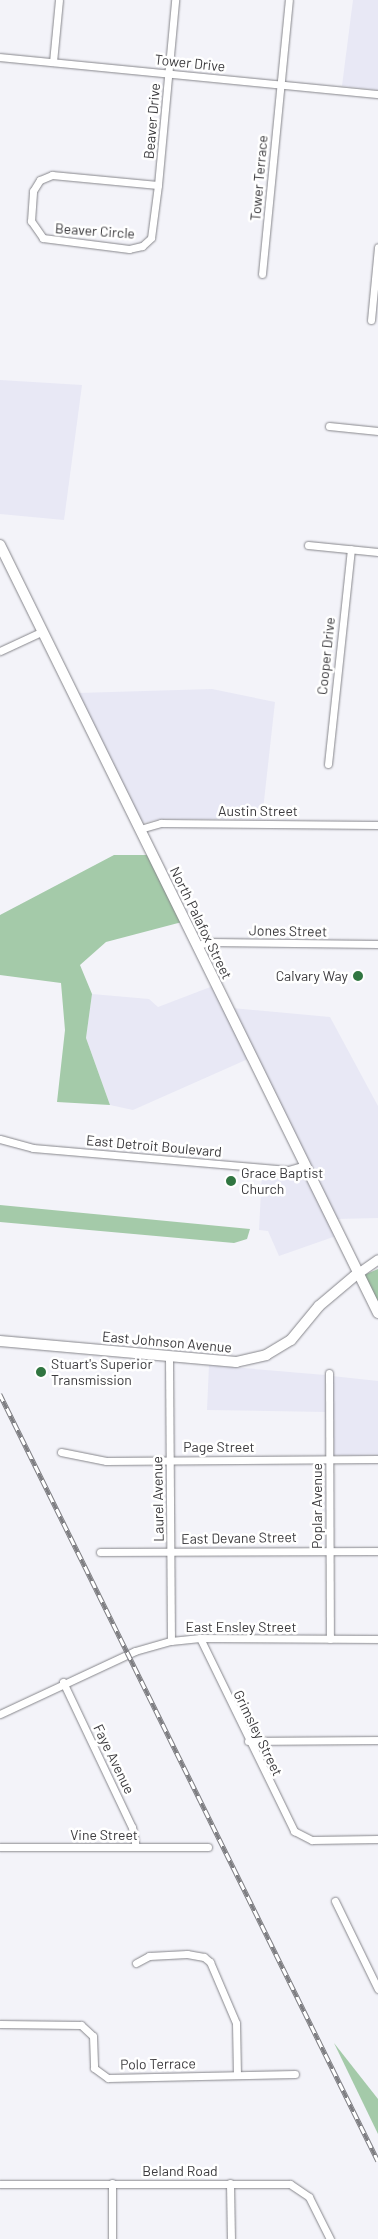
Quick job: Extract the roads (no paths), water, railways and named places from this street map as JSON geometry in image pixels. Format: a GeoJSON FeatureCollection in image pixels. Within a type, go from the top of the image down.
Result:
{"type":"FeatureCollection","features":[{"type":"Feature","properties":{"kind":"main road","name":"North Palafox Street"},"geometry":{"type":"LineString","coordinates":[[0,545],[378,1313]]}},
{"type":"Feature","properties":{"kind":"main road","name":"East Johnson Avenue"},"geometry":{"type":"LineString","coordinates":[[0,1342],[236,1362],[266,1354],[292,1340],[319,1306],[358,1273]]}},
{"type":"Feature","properties":{"kind":"street"},"geometry":{"type":"LineString","coordinates":[[53,62],[59,0]]}},
{"type":"Feature","properties":{"kind":"street","name":"Beaver Drive"},"geometry":{"type":"LineString","coordinates":[[158,185],[175,0]]}},
{"type":"Feature","properties":{"kind":"street","name":"Tower Terrace"},"geometry":{"type":"LineString","coordinates":[[262,274],[289,0]]}},
{"type":"Feature","properties":{"kind":"street","name":"Tower Drive"},"geometry":{"type":"LineString","coordinates":[[0,57],[378,94]]}},
{"type":"Feature","properties":{"kind":"street","name":"Beaver Circle"},"geometry":{"type":"LineString","coordinates":[[46,177],[158,185],[153,232],[148,242],[136,248],[48,240],[37,234],[31,221],[33,191],[46,177]]}},
{"type":"Feature","properties":{"kind":"street"},"geometry":{"type":"LineString","coordinates":[[371,320],[378,247]]}},
{"type":"Feature","properties":{"kind":"street"},"geometry":{"type":"LineString","coordinates":[[329,426],[378,432]]}},
{"type":"Feature","properties":{"kind":"street"},"geometry":{"type":"LineString","coordinates":[[308,545],[378,552]]}},
{"type":"Feature","properties":{"kind":"street","name":"Cooper Drive"},"geometry":{"type":"LineString","coordinates":[[328,764],[350,550]]}},
{"type":"Feature","properties":{"kind":"street"},"geometry":{"type":"LineString","coordinates":[[0,651],[43,631]]}},
{"type":"Feature","properties":{"kind":"street","name":"Austin Street"},"geometry":{"type":"LineString","coordinates":[[140,828],[161,823],[378,825]]}},
{"type":"Feature","properties":{"kind":"street","name":"Jones Street"},"geometry":{"type":"LineString","coordinates":[[197,945],[210,942],[378,944]]}},
{"type":"Feature","properties":{"kind":"street","name":"East Detroit Boulevard"},"geometry":{"type":"LineString","coordinates":[[0,1139],[33,1148],[288,1170],[305,1166]]}},
{"type":"Feature","properties":{"kind":"street"},"geometry":{"type":"LineString","coordinates":[[358,1273],[378,1259]]}},
{"type":"Feature","properties":{"kind":"street","name":"Laurel Avenue"},"geometry":{"type":"LineString","coordinates":[[169,1357],[171,1641]]}},
{"type":"Feature","properties":{"kind":"street","name":"Poplar Avenue"},"geometry":{"type":"LineString","coordinates":[[329,1374],[330,1639]]}},
{"type":"Feature","properties":{"kind":"street","name":"Page Street"},"geometry":{"type":"LineString","coordinates":[[61,1452],[106,1461],[170,1459],[378,1459]]}},
{"type":"Feature","properties":{"kind":"street","name":"East Devane Street"},"geometry":{"type":"LineString","coordinates":[[100,1552],[378,1550]]}},
{"type":"Feature","properties":{"kind":"street","name":"East Ensley Street"},"geometry":{"type":"LineString","coordinates":[[0,1714],[63,1682],[135,1651],[171,1641],[200,1638],[378,1639]]}},
{"type":"Feature","properties":{"kind":"street","name":"Grimsley Street"},"geometry":{"type":"LineString","coordinates":[[200,1638],[283,1812],[300,1836],[312,1840],[378,1839]]}},
{"type":"Feature","properties":{"kind":"street","name":"Faye Avenue"},"geometry":{"type":"LineString","coordinates":[[63,1682],[132,1827],[136,1847]]}},
{"type":"Feature","properties":{"kind":"street"},"geometry":{"type":"LineString","coordinates":[[248,1740],[378,1740]]}},
{"type":"Feature","properties":{"kind":"street","name":"Vine Street"},"geometry":{"type":"LineString","coordinates":[[0,1847],[208,1847]]}},
{"type":"Feature","properties":{"kind":"street"},"geometry":{"type":"LineString","coordinates":[[335,1901],[378,1989]]}},
{"type":"Feature","properties":{"kind":"street"},"geometry":{"type":"LineString","coordinates":[[136,1963],[149,1956],[187,1954],[204,1957],[210,1962],[236,2023],[237,2075]]}},
{"type":"Feature","properties":{"kind":"street","name":"Polo Terrace"},"geometry":{"type":"LineString","coordinates":[[0,2024],[81,2025],[93,2036],[94,2068],[108,2078],[295,2074]]}},
{"type":"Feature","properties":{"kind":"street"},"geometry":{"type":"LineString","coordinates":[[112,2183],[112,2239]]}},
{"type":"Feature","properties":{"kind":"street"},"geometry":{"type":"LineString","coordinates":[[230,2183],[231,2239]]}},
{"type":"Feature","properties":{"kind":"street","name":"Beland Road"},"geometry":{"type":"LineString","coordinates":[[0,2184],[284,2184],[298,2187],[309,2197],[330,2239]]}},
{"type":"Feature","properties":{"kind":"railway"},"geometry":{"type":"LineString","coordinates":[[0,1394],[378,2161]]}},
{"type":"Feature","properties":{"kind":"place","name":"Calvary Way"},"geometry":{"type":"Point","coordinates":[358,976]}},
{"type":"Feature","properties":{"kind":"place","name":"Grace Baptist Church"},"geometry":{"type":"Point","coordinates":[231,1181]}},
{"type":"Feature","properties":{"kind":"place","name":"Stuart's Superior Transmission"},"geometry":{"type":"Point","coordinates":[41,1372]}}]}
